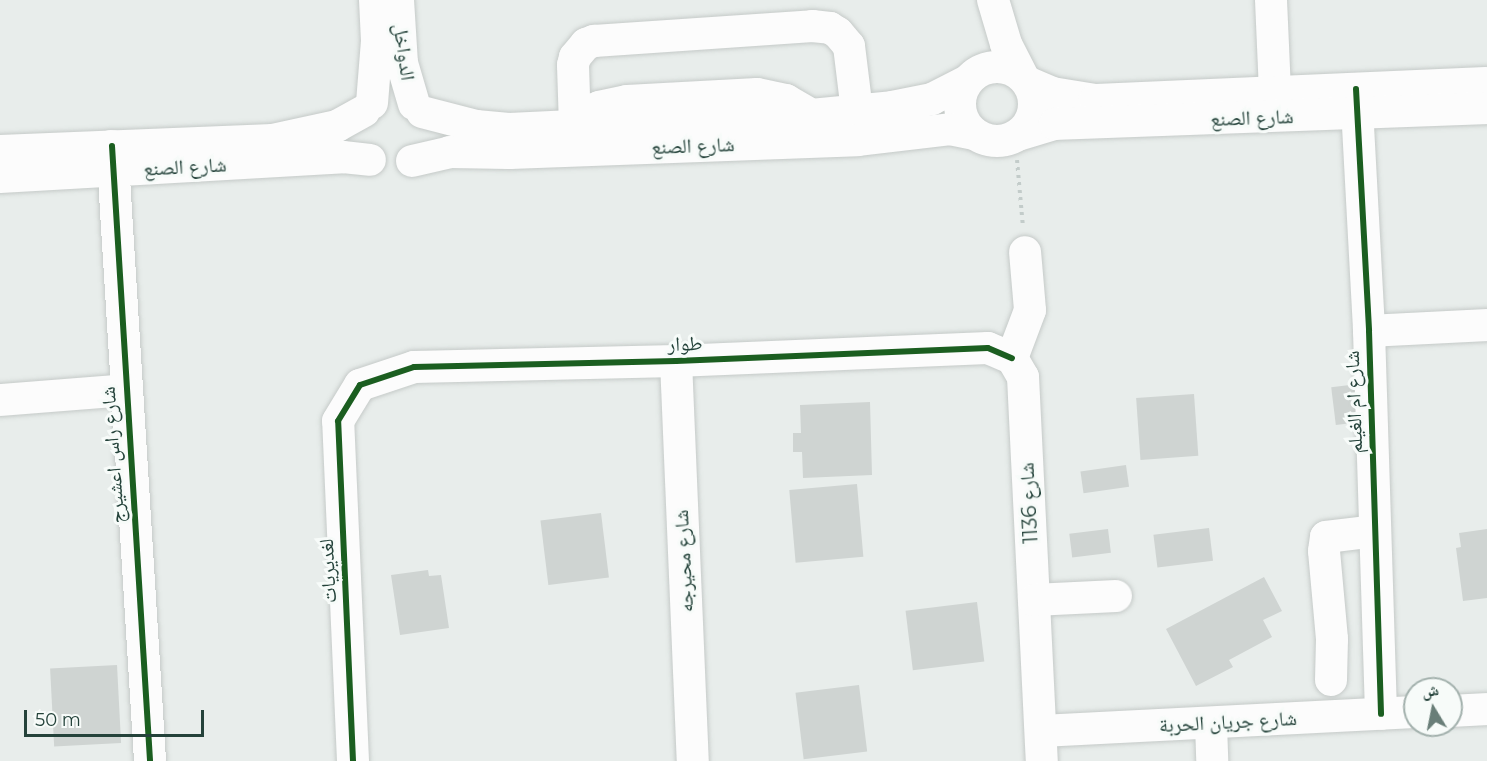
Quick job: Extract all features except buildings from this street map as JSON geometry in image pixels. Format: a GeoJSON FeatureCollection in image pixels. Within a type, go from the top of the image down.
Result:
{"type":"FeatureCollection","features":[{"type":"Feature","properties":{"kind":"street","name":"الدواخل"},"geometry":{"type":"LineString","coordinates":[[368,107],[378,41],[375,0]]}},
{"type":"Feature","properties":{"kind":"street","name":"الدواخل"},"geometry":{"type":"LineString","coordinates":[[398,0],[402,63],[418,108]]}},
{"type":"Feature","properties":{"kind":"street"},"geometry":{"type":"LineString","coordinates":[[1271,0],[1275,92]]}},
{"type":"Feature","properties":{"kind":"street"},"geometry":{"type":"LineString","coordinates":[[993,2],[1011,56],[1034,94],[1033,117],[1013,138],[996,142],[974,134],[966,125],[959,102],[972,77],[993,2]]}},
{"type":"Feature","properties":{"kind":"street"},"geometry":{"type":"LineString","coordinates":[[575,122],[575,57],[586,44],[594,41],[812,26],[830,28],[838,33],[849,46],[857,111]]}},
{"type":"Feature","properties":{"kind":"street"},"geometry":{"type":"LineString","coordinates":[[972,77],[987,68],[999,66],[1025,79]]}},
{"type":"Feature","properties":{"kind":"street","name":"شارع الصنع"},"geometry":{"type":"LineString","coordinates":[[418,108],[476,126],[509,129],[575,122],[811,115],[892,108],[932,99],[972,77]]}},
{"type":"Feature","properties":{"kind":"street","name":"شارع الصنع"},"geometry":{"type":"LineString","coordinates":[[1025,79],[1052,93],[1095,100],[1275,92],[1357,101],[1487,108]]}},
{"type":"Feature","properties":{"kind":"street","name":"شارع الصنع"},"geometry":{"type":"LineString","coordinates":[[1013,138],[1055,124],[1357,101],[1487,83]]}},
{"type":"Feature","properties":{"kind":"street"},"geometry":{"type":"LineString","coordinates":[[393,97],[418,108],[426,123],[425,144],[412,161],[391,168],[370,160],[358,142],[359,120],[368,107],[393,97]]}},
{"type":"Feature","properties":{"kind":"street","name":"شارع ام الغيلم"},"geometry":{"type":"LineString","coordinates":[[1357,101],[1368,331],[1381,714]]}},
{"type":"Feature","properties":{"kind":"street","name":"شارع الصنع"},"geometry":{"type":"LineString","coordinates":[[0,177],[113,158],[273,140],[337,126],[368,107]]}},
{"type":"Feature","properties":{"kind":"street","name":"شارع الصنع"},"geometry":{"type":"LineString","coordinates":[[412,161],[459,152],[510,153],[857,140],[950,129],[974,134]]}},
{"type":"Feature","properties":{"kind":"street","name":"شارع الصنع"},"geometry":{"type":"LineString","coordinates":[[0,151],[113,158],[343,157],[370,160]]}},
{"type":"Feature","properties":{"kind":"street","name":"شارع راس اعشيرج"},"geometry":{"type":"LineString","coordinates":[[113,158],[150,761]]}},
{"type":"Feature","properties":{"kind":"street"},"geometry":{"type":"LineString","coordinates":[[1012,358],[1030,310],[1025,252]]}},
{"type":"Feature","properties":{"kind":"street"},"geometry":{"type":"LineString","coordinates":[[1368,331],[1487,325]]}},
{"type":"Feature","properties":{"kind":"street","name":"طوار"},"geometry":{"type":"LineString","coordinates":[[360,385],[414,367],[676,361],[988,348],[1012,358]]}},
{"type":"Feature","properties":{"kind":"street","name":"شارع 1136"},"geometry":{"type":"LineString","coordinates":[[1012,358],[1023,377],[1041,746]]}},
{"type":"Feature","properties":{"kind":"street","name":"شارع محيرجه"},"geometry":{"type":"LineString","coordinates":[[676,361],[693,761]]}},
{"type":"Feature","properties":{"kind":"street","name":"لغديريات"},"geometry":{"type":"LineString","coordinates":[[353,761],[338,421],[360,385]]}},
{"type":"Feature","properties":{"kind":"street"},"geometry":{"type":"LineString","coordinates":[[0,400],[126,390]]}},
{"type":"Feature","properties":{"kind":"street"},"geometry":{"type":"LineString","coordinates":[[1330,680],[1332,639],[1324,551],[1326,537],[1375,531]]}},
{"type":"Feature","properties":{"kind":"street"},"geometry":{"type":"LineString","coordinates":[[1034,600],[1116,596]]}},
{"type":"Feature","properties":{"kind":"street"},"geometry":{"type":"LineString","coordinates":[[1463,710],[1487,709]]}},
{"type":"Feature","properties":{"kind":"street","name":"شارع جريان الحربة"},"geometry":{"type":"LineString","coordinates":[[1041,746],[1211,724],[1403,713]]}},
{"type":"Feature","properties":{"kind":"street"},"geometry":{"type":"LineString","coordinates":[[1211,724],[1212,761]]}},
{"type":"Feature","properties":{"kind":"path"},"geometry":{"type":"LineString","coordinates":[[1013,138],[1018,161],[1025,252]]}},
{"type":"Feature","properties":{"kind":"cycle path"},"geometry":{"type":"LineString","coordinates":[[1356,89],[1369,331],[1381,714]]}},
{"type":"Feature","properties":{"kind":"cycle path"},"geometry":{"type":"LineString","coordinates":[[112,146],[150,761]]}},
{"type":"Feature","properties":{"kind":"cycle path"},"geometry":{"type":"LineString","coordinates":[[353,761],[338,421],[360,385],[414,367],[676,361],[988,348],[1012,358]]}}]}
